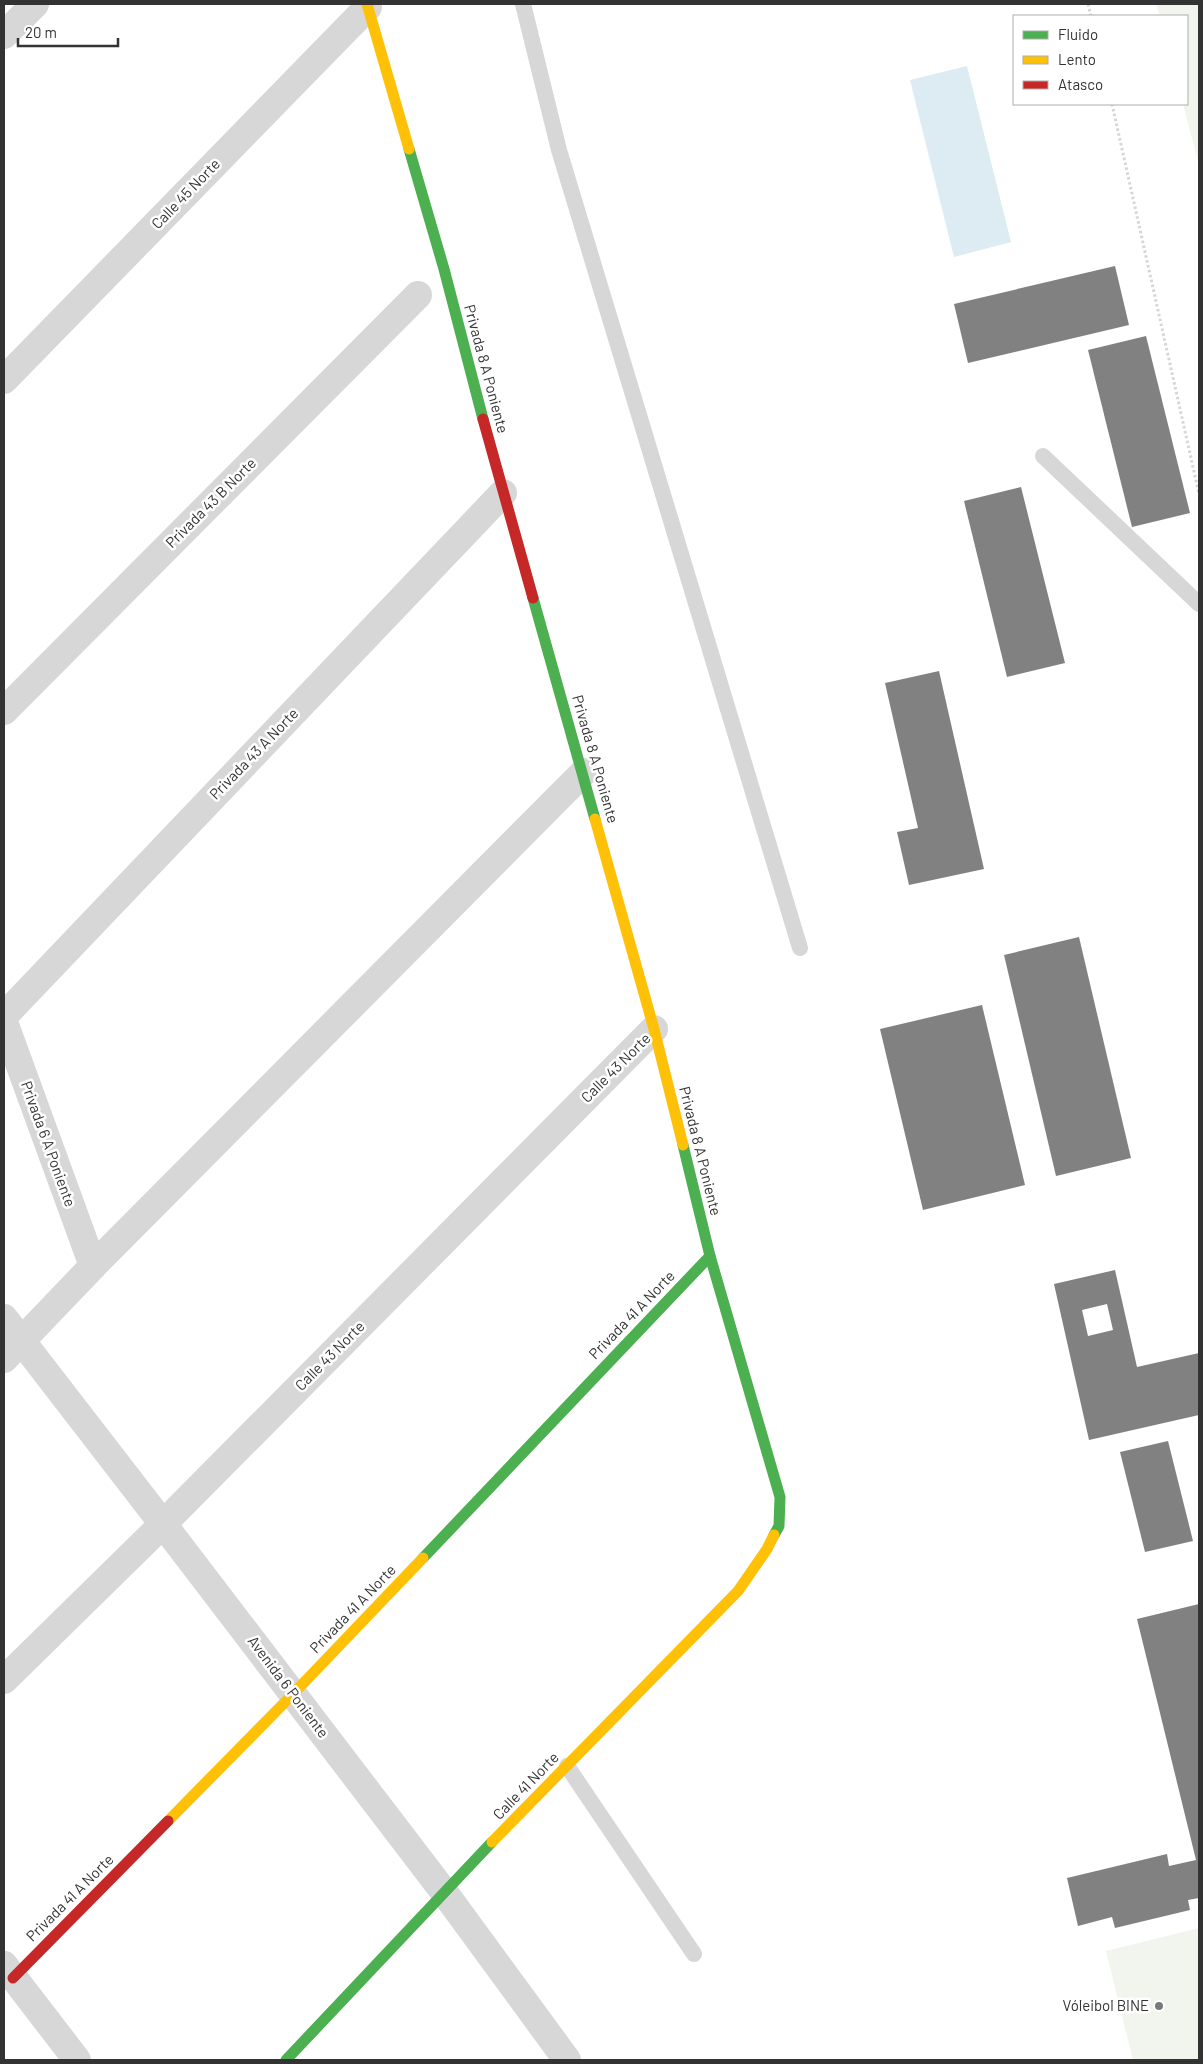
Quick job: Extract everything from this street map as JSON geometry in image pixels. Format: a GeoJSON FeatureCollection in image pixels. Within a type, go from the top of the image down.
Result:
{"type":"FeatureCollection","features":[{"type":"Feature","properties":{"kind":"street"},"geometry":{"type":"LineString","coordinates":[[4,36],[35,4]]}},
{"type":"Feature","properties":{"kind":"street","name":"Calle 45 Norte"},"geometry":{"type":"LineString","coordinates":[[4,380],[367,6]]}},
{"type":"Feature","properties":{"kind":"street","name":"Privada 8 A Poniente"},"geometry":{"type":"LineString","coordinates":[[367,6],[444,269],[503,492],[584,772],[654,1029],[710,1256],[780,1497],[779,1526]]}},
{"type":"Feature","properties":{"kind":"street","name":"Privada 43 B Norte"},"geometry":{"type":"LineString","coordinates":[[4,711],[418,295]]}},
{"type":"Feature","properties":{"kind":"street","name":"Privada 43 A Norte"},"geometry":{"type":"LineString","coordinates":[[4,1016],[503,492]]}},
{"type":"Feature","properties":{"kind":"street"},"geometry":{"type":"LineString","coordinates":[[13,1350],[92,1266],[584,772]]}},
{"type":"Feature","properties":{"kind":"street","name":"Privada 6 A Poniente"},"geometry":{"type":"LineString","coordinates":[[4,1022],[92,1266]]}},
{"type":"Feature","properties":{"kind":"street","name":"Calle 43 Norte"},"geometry":{"type":"LineString","coordinates":[[4,1680],[163,1524],[654,1029]]}},
{"type":"Feature","properties":{"kind":"street","name":"Privada 41 A Norte"},"geometry":{"type":"LineString","coordinates":[[8,1972],[293,1694],[710,1256]]}},
{"type":"Feature","properties":{"kind":"street","name":"Avenida 6 Poniente"},"geometry":{"type":"LineString","coordinates":[[4,1318],[13,1350],[163,1524],[444,1892],[567,2060]]}},
{"type":"Feature","properties":{"kind":"street","name":"Calle 41 Norte"},"geometry":{"type":"LineString","coordinates":[[286,2060],[444,1892],[738,1591],[767,1549],[779,1526]]}},
{"type":"Feature","properties":{"kind":"street"},"geometry":{"type":"LineString","coordinates":[[8,1972],[77,2060]]}},
{"type":"Feature","properties":{"kind":"lane"},"geometry":{"type":"LineString","coordinates":[[523,4],[560,150],[800,948]]}},
{"type":"Feature","properties":{"kind":"lane"},"geometry":{"type":"LineString","coordinates":[[1044,456],[1199,604]]}},
{"type":"Feature","properties":{"kind":"lane"},"geometry":{"type":"LineString","coordinates":[[567,1766],[694,1954]]}},
{"type":"Feature","properties":{"kind":"path"},"geometry":{"type":"LineString","coordinates":[[1112,105],[1199,494]]}},
{"type":"Feature","properties":{"kind":"shaded area"},"geometry":{"type":"Polygon","coordinates":[[[1156,4],[1199,4],[1199,165],[1183,105],[1188,105],[1188,15],[1160,15],[1156,4]]]}},
{"type":"Feature","properties":{"kind":"shaded area"},"geometry":{"type":"Polygon","coordinates":[[[967,66],[1011,242],[954,257],[910,80],[967,66]]]}},
{"type":"Feature","properties":{"kind":"shaded area","name":"Vóleibol BINE"},"geometry":{"type":"Polygon","coordinates":[[[1199,1928],[1199,2060],[1133,2060],[1106,1951],[1199,1928]]]}},
{"type":"Feature","properties":{"kind":"building"},"geometry":{"type":"Polygon","coordinates":[[[1115,266],[1129,325],[968,363],[954,304],[1115,266]]]}},
{"type":"Feature","properties":{"kind":"building"},"geometry":{"type":"Polygon","coordinates":[[[1146,336],[1190,513],[1132,527],[1088,350],[1146,336]]]}},
{"type":"Feature","properties":{"kind":"building"},"geometry":{"type":"Polygon","coordinates":[[[1021,487],[1065,663],[1007,677],[964,501],[1021,487]]]}},
{"type":"Feature","properties":{"kind":"building"},"geometry":{"type":"Polygon","coordinates":[[[939,671],[984,869],[909,885],[897,832],[918,828],[885,683],[939,671]]]}},
{"type":"Feature","properties":{"kind":"building"},"geometry":{"type":"Polygon","coordinates":[[[1079,937],[1131,1158],[1056,1176],[1004,955],[1079,937]]]}},
{"type":"Feature","properties":{"kind":"building"},"geometry":{"type":"Polygon","coordinates":[[[982,1005],[1025,1185],[923,1210],[880,1029],[982,1005]]]}},
{"type":"Feature","properties":{"kind":"building"},"geometry":{"type":"Polygon","coordinates":[[[1115,1270],[1137,1367],[1199,1353],[1199,1415],[1089,1440],[1054,1284],[1115,1270]],[[1107,1304],[1082,1310],[1088,1336],[1113,1330],[1107,1304]]]}},
{"type":"Feature","properties":{"kind":"building"},"geometry":{"type":"Polygon","coordinates":[[[1168,1441],[1193,1541],[1145,1552],[1120,1452],[1168,1441]]]}},
{"type":"Feature","properties":{"kind":"building"},"geometry":{"type":"Polygon","coordinates":[[[1199,1604],[1199,1898],[1188,1900],[1190,1910],[1115,1928],[1112,1917],[1078,1926],[1067,1878],[1167,1854],[1169,1866],[1196,1860],[1137,1619],[1199,1604]]]}},
{"type":"Feature","properties":{"kind":"traffic: fast"},"geometry":{"type":"LineString","coordinates":[[409,149],[444,269],[483,419]]}},
{"type":"Feature","properties":{"kind":"traffic: fast"},"geometry":{"type":"LineString","coordinates":[[533,598],[595,819]]}},
{"type":"Feature","properties":{"kind":"traffic: fast"},"geometry":{"type":"LineString","coordinates":[[683,1145],[710,1256],[780,1497],[779,1526],[774,1535]]}},
{"type":"Feature","properties":{"kind":"traffic: fast"},"geometry":{"type":"LineString","coordinates":[[423,1558],[710,1256]]}},
{"type":"Feature","properties":{"kind":"traffic: fast"},"geometry":{"type":"LineString","coordinates":[[286,2060],[492,1842]]}},
{"type":"Feature","properties":{"kind":"traffic: slow"},"geometry":{"type":"LineString","coordinates":[[367,4],[409,149]]}},
{"type":"Feature","properties":{"kind":"traffic: slow"},"geometry":{"type":"LineString","coordinates":[[595,819],[654,1029],[683,1145]]}},
{"type":"Feature","properties":{"kind":"traffic: slow"},"geometry":{"type":"LineString","coordinates":[[492,1842],[738,1591],[767,1549],[774,1535]]}},
{"type":"Feature","properties":{"kind":"traffic: slow"},"geometry":{"type":"LineString","coordinates":[[168,1821],[423,1558]]}},
{"type":"Feature","properties":{"kind":"traffic: jam"},"geometry":{"type":"LineString","coordinates":[[483,419],[533,598]]}},
{"type":"Feature","properties":{"kind":"traffic: jam"},"geometry":{"type":"LineString","coordinates":[[13,1978],[168,1821]]}},
{"type":"Feature","properties":{"kind":"place","name":"Vóleibol BINE"},"geometry":{"type":"Point","coordinates":[1159,2006]}}]}
